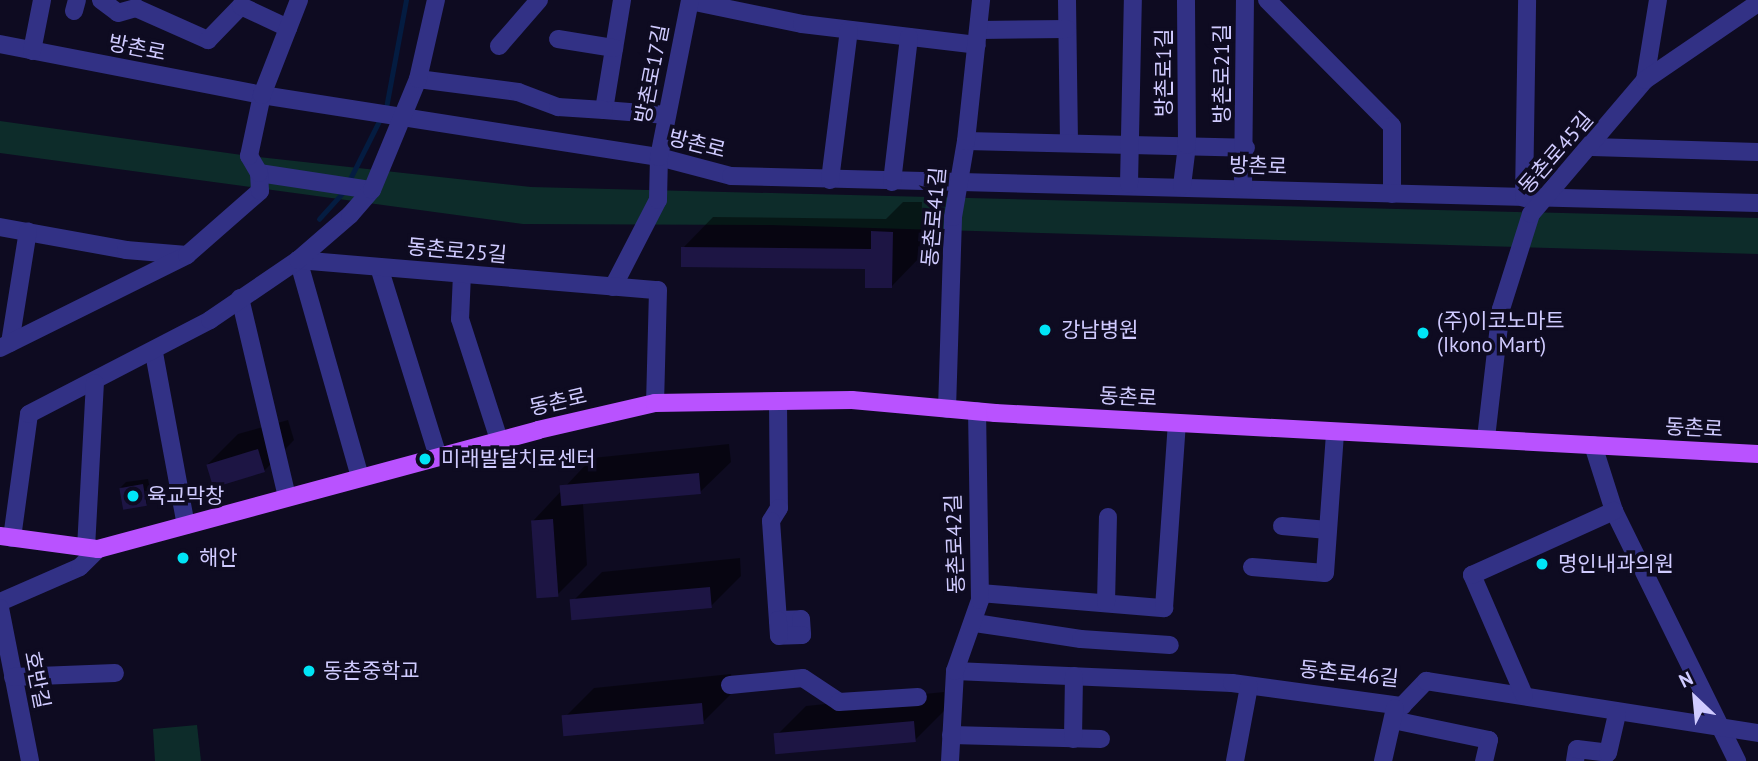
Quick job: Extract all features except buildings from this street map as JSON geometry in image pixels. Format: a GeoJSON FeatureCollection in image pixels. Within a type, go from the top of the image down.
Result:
{"type":"FeatureCollection","features":[{"type":"Feature","properties":{"kind":"main road","name":"동촌로"},"geometry":{"type":"LineString","coordinates":[[6,537],[92,548],[499,440],[655,403],[852,400],[947,409],[1177,423],[1758,454]]}},
{"type":"Feature","properties":{"kind":"street"},"geometry":{"type":"LineString","coordinates":[[32,51],[42,0]]}},
{"type":"Feature","properties":{"kind":"street"},"geometry":{"type":"LineString","coordinates":[[101,0],[118,13],[136,8],[208,40],[241,6],[288,28]]}},
{"type":"Feature","properties":{"kind":"street"},"geometry":{"type":"LineString","coordinates":[[299,0],[261,96],[249,156],[263,174],[372,190]]}},
{"type":"Feature","properties":{"kind":"street"},"geometry":{"type":"LineString","coordinates":[[0,602],[80,567],[92,548],[94,383],[154,353],[298,260],[350,215],[372,190],[418,79],[436,0]]}},
{"type":"Feature","properties":{"kind":"street"},"geometry":{"type":"LineString","coordinates":[[499,46],[539,0]]}},
{"type":"Feature","properties":{"kind":"street"},"geometry":{"type":"LineString","coordinates":[[604,110],[622,0]]}},
{"type":"Feature","properties":{"kind":"street"},"geometry":{"type":"LineString","coordinates":[[690,0],[753,7],[849,30],[909,37],[978,37],[1067,29]]}},
{"type":"Feature","properties":{"kind":"street","name":"방촌로17길"},"geometry":{"type":"LineString","coordinates":[[659,158],[690,0]]}},
{"type":"Feature","properties":{"kind":"street","name":"동촌로41길"},"geometry":{"type":"LineString","coordinates":[[947,409],[957,184],[966,141],[981,0]]}},
{"type":"Feature","properties":{"kind":"street"},"geometry":{"type":"LineString","coordinates":[[966,141],[1069,140],[1067,0]]}},
{"type":"Feature","properties":{"kind":"street","name":"방촌로1길"},"geometry":{"type":"LineString","coordinates":[[1130,143],[1133,0]]}},
{"type":"Feature","properties":{"kind":"street","name":"방촌로1길"},"geometry":{"type":"LineString","coordinates":[[1182,186],[1187,145],[1186,0]]}},
{"type":"Feature","properties":{"kind":"street","name":"방촌로21길"},"geometry":{"type":"LineString","coordinates":[[1243,188],[1246,148],[1245,0]]}},
{"type":"Feature","properties":{"kind":"street"},"geometry":{"type":"LineString","coordinates":[[1267,0],[1392,126],[1392,194]]}},
{"type":"Feature","properties":{"kind":"street"},"geometry":{"type":"LineString","coordinates":[[1524,198],[1527,0]]}},
{"type":"Feature","properties":{"kind":"street"},"geometry":{"type":"LineString","coordinates":[[1645,80],[1658,0]]}},
{"type":"Feature","properties":{"kind":"street","name":"동촌로45길"},"geometry":{"type":"LineString","coordinates":[[1486,438],[1489,387],[1508,277],[1531,214],[1592,147],[1645,80],[1758,3]]}},
{"type":"Feature","properties":{"kind":"street"},"geometry":{"type":"LineString","coordinates":[[830,180],[849,30]]}},
{"type":"Feature","properties":{"kind":"street"},"geometry":{"type":"LineString","coordinates":[[892,182],[909,37]]}},
{"type":"Feature","properties":{"kind":"street"},"geometry":{"type":"LineString","coordinates":[[558,39],[614,48]]}},
{"type":"Feature","properties":{"kind":"street","name":"방촌로"},"geometry":{"type":"LineString","coordinates":[[0,44],[261,96],[659,158],[731,176],[957,184],[1129,184],[1545,199],[1758,203]]}},
{"type":"Feature","properties":{"kind":"street"},"geometry":{"type":"LineString","coordinates":[[418,79],[518,92],[558,107],[667,115]]}},
{"type":"Feature","properties":{"kind":"street","name":"방촌로21길"},"geometry":{"type":"LineString","coordinates":[[1069,140],[1246,148]]}},
{"type":"Feature","properties":{"kind":"street"},"geometry":{"type":"LineString","coordinates":[[1129,184],[1130,143]]}},
{"type":"Feature","properties":{"kind":"street"},"geometry":{"type":"LineString","coordinates":[[1592,147],[1758,152]]}},
{"type":"Feature","properties":{"kind":"street"},"geometry":{"type":"LineString","coordinates":[[613,287],[658,200],[659,158]]}},
{"type":"Feature","properties":{"kind":"street"},"geometry":{"type":"LineString","coordinates":[[5,345],[187,255],[260,191],[263,174]]}},
{"type":"Feature","properties":{"kind":"street"},"geometry":{"type":"LineString","coordinates":[[0,228],[126,250],[187,255]]}},
{"type":"Feature","properties":{"kind":"street"},"geometry":{"type":"LineString","coordinates":[[5,345],[28,231]]}},
{"type":"Feature","properties":{"kind":"street"},"geometry":{"type":"LineString","coordinates":[[298,260],[360,477]]}},
{"type":"Feature","properties":{"kind":"street","name":"동촌로25길"},"geometry":{"type":"LineString","coordinates":[[298,260],[658,290],[655,403]]}},
{"type":"Feature","properties":{"kind":"street"},"geometry":{"type":"LineString","coordinates":[[379,267],[438,457]]}},
{"type":"Feature","properties":{"kind":"street"},"geometry":{"type":"LineString","coordinates":[[462,274],[460,319],[499,440]]}},
{"type":"Feature","properties":{"kind":"street"},"geometry":{"type":"LineString","coordinates":[[240,298],[287,497]]}},
{"type":"Feature","properties":{"kind":"street"},"geometry":{"type":"LineString","coordinates":[[154,353],[186,525]]}},
{"type":"Feature","properties":{"kind":"street","name":"동촌로"},"geometry":{"type":"LineString","coordinates":[[6,537],[30,414],[94,383]]}},
{"type":"Feature","properties":{"kind":"street"},"geometry":{"type":"LineString","coordinates":[[778,401],[779,508],[771,521],[778,620]]}},
{"type":"Feature","properties":{"kind":"street","name":"동촌로42길"},"geometry":{"type":"LineString","coordinates":[[950,761],[955,671],[975,623],[980,593],[977,411]]}},
{"type":"Feature","properties":{"kind":"street"},"geometry":{"type":"LineString","coordinates":[[980,593],[1164,608],[1177,423]]}},
{"type":"Feature","properties":{"kind":"street"},"geometry":{"type":"LineString","coordinates":[[1252,567],[1325,573],[1335,432]]}},
{"type":"Feature","properties":{"kind":"street"},"geometry":{"type":"LineString","coordinates":[[1593,445],[1614,511],[1737,761]]}},
{"type":"Feature","properties":{"kind":"street"},"geometry":{"type":"LineString","coordinates":[[1614,511],[1472,575],[1524,695],[1617,714],[1758,733]]}},
{"type":"Feature","properties":{"kind":"street"},"geometry":{"type":"LineString","coordinates":[[1106,603],[1108,517]]}},
{"type":"Feature","properties":{"kind":"street"},"geometry":{"type":"LineString","coordinates":[[1282,526],[1328,530]]}},
{"type":"Feature","properties":{"kind":"street","name":"호반길"},"geometry":{"type":"LineString","coordinates":[[0,608],[30,761]]}},
{"type":"Feature","properties":{"kind":"street"},"geometry":{"type":"LineString","coordinates":[[975,623],[1080,639],[1170,645]]}},
{"type":"Feature","properties":{"kind":"street"},"geometry":{"type":"LineString","coordinates":[[955,671],[1074,676],[1073,738]]}},
{"type":"Feature","properties":{"kind":"street"},"geometry":{"type":"LineString","coordinates":[[13,677],[115,673]]}},
{"type":"Feature","properties":{"kind":"street","name":"동촌로46길"},"geometry":{"type":"LineString","coordinates":[[1074,676],[1249,685],[1394,713],[1417,695],[1426,681],[1524,695]]}},
{"type":"Feature","properties":{"kind":"street"},"geometry":{"type":"LineString","coordinates":[[730,685],[803,678],[839,702],[918,697]]}},
{"type":"Feature","properties":{"kind":"street"},"geometry":{"type":"LineString","coordinates":[[1235,761],[1249,685]]}},
{"type":"Feature","properties":{"kind":"street"},"geometry":{"type":"LineString","coordinates":[[1383,761],[1394,713],[1489,740],[1484,761]]}},
{"type":"Feature","properties":{"kind":"street"},"geometry":{"type":"LineString","coordinates":[[1575,761],[1577,748],[1608,753],[1617,714]]}},
{"type":"Feature","properties":{"kind":"street"},"geometry":{"type":"LineString","coordinates":[[951,735],[1101,739]]}},
{"type":"Feature","properties":{"kind":"green space"},"geometry":{"type":"Polygon","coordinates":[[[0,121],[249,156],[531,187],[1758,218],[1758,254],[770,225],[523,224],[0,153],[0,121]]]}},
{"type":"Feature","properties":{"kind":"green space"},"geometry":{"type":"Polygon","coordinates":[[[197,725],[201,761],[155,761],[153,729],[197,725]]]}},
{"type":"Feature","properties":{"kind":"waterway"},"geometry":{"type":"LineString","coordinates":[[386,108],[406,0]]}},
{"type":"Feature","properties":{"kind":"waterway"},"geometry":{"type":"LineString","coordinates":[[348,183],[380,119]]}},
{"type":"Feature","properties":{"kind":"waterway"},"geometry":{"type":"LineString","coordinates":[[319,219],[344,191]]}},
{"type":"Feature","properties":{"kind":"place","name":"강남병원"},"geometry":{"type":"Point","coordinates":[1045,330]}},
{"type":"Feature","properties":{"kind":"place","name":"(주)이코노마트 (Ikono Mart)"},"geometry":{"type":"Point","coordinates":[1423,333]}},
{"type":"Feature","properties":{"kind":"place","name":"미래발달치료센터"},"geometry":{"type":"Point","coordinates":[425,459]}},
{"type":"Feature","properties":{"kind":"place","name":"육교막창"},"geometry":{"type":"Point","coordinates":[133,496]}},
{"type":"Feature","properties":{"kind":"place","name":"해안"},"geometry":{"type":"Point","coordinates":[183,558]}},
{"type":"Feature","properties":{"kind":"place","name":"명인내과의원"},"geometry":{"type":"Point","coordinates":[1542,564]}},
{"type":"Feature","properties":{"kind":"place","name":"동촌중학교"},"geometry":{"type":"Point","coordinates":[309,671]}}]}
